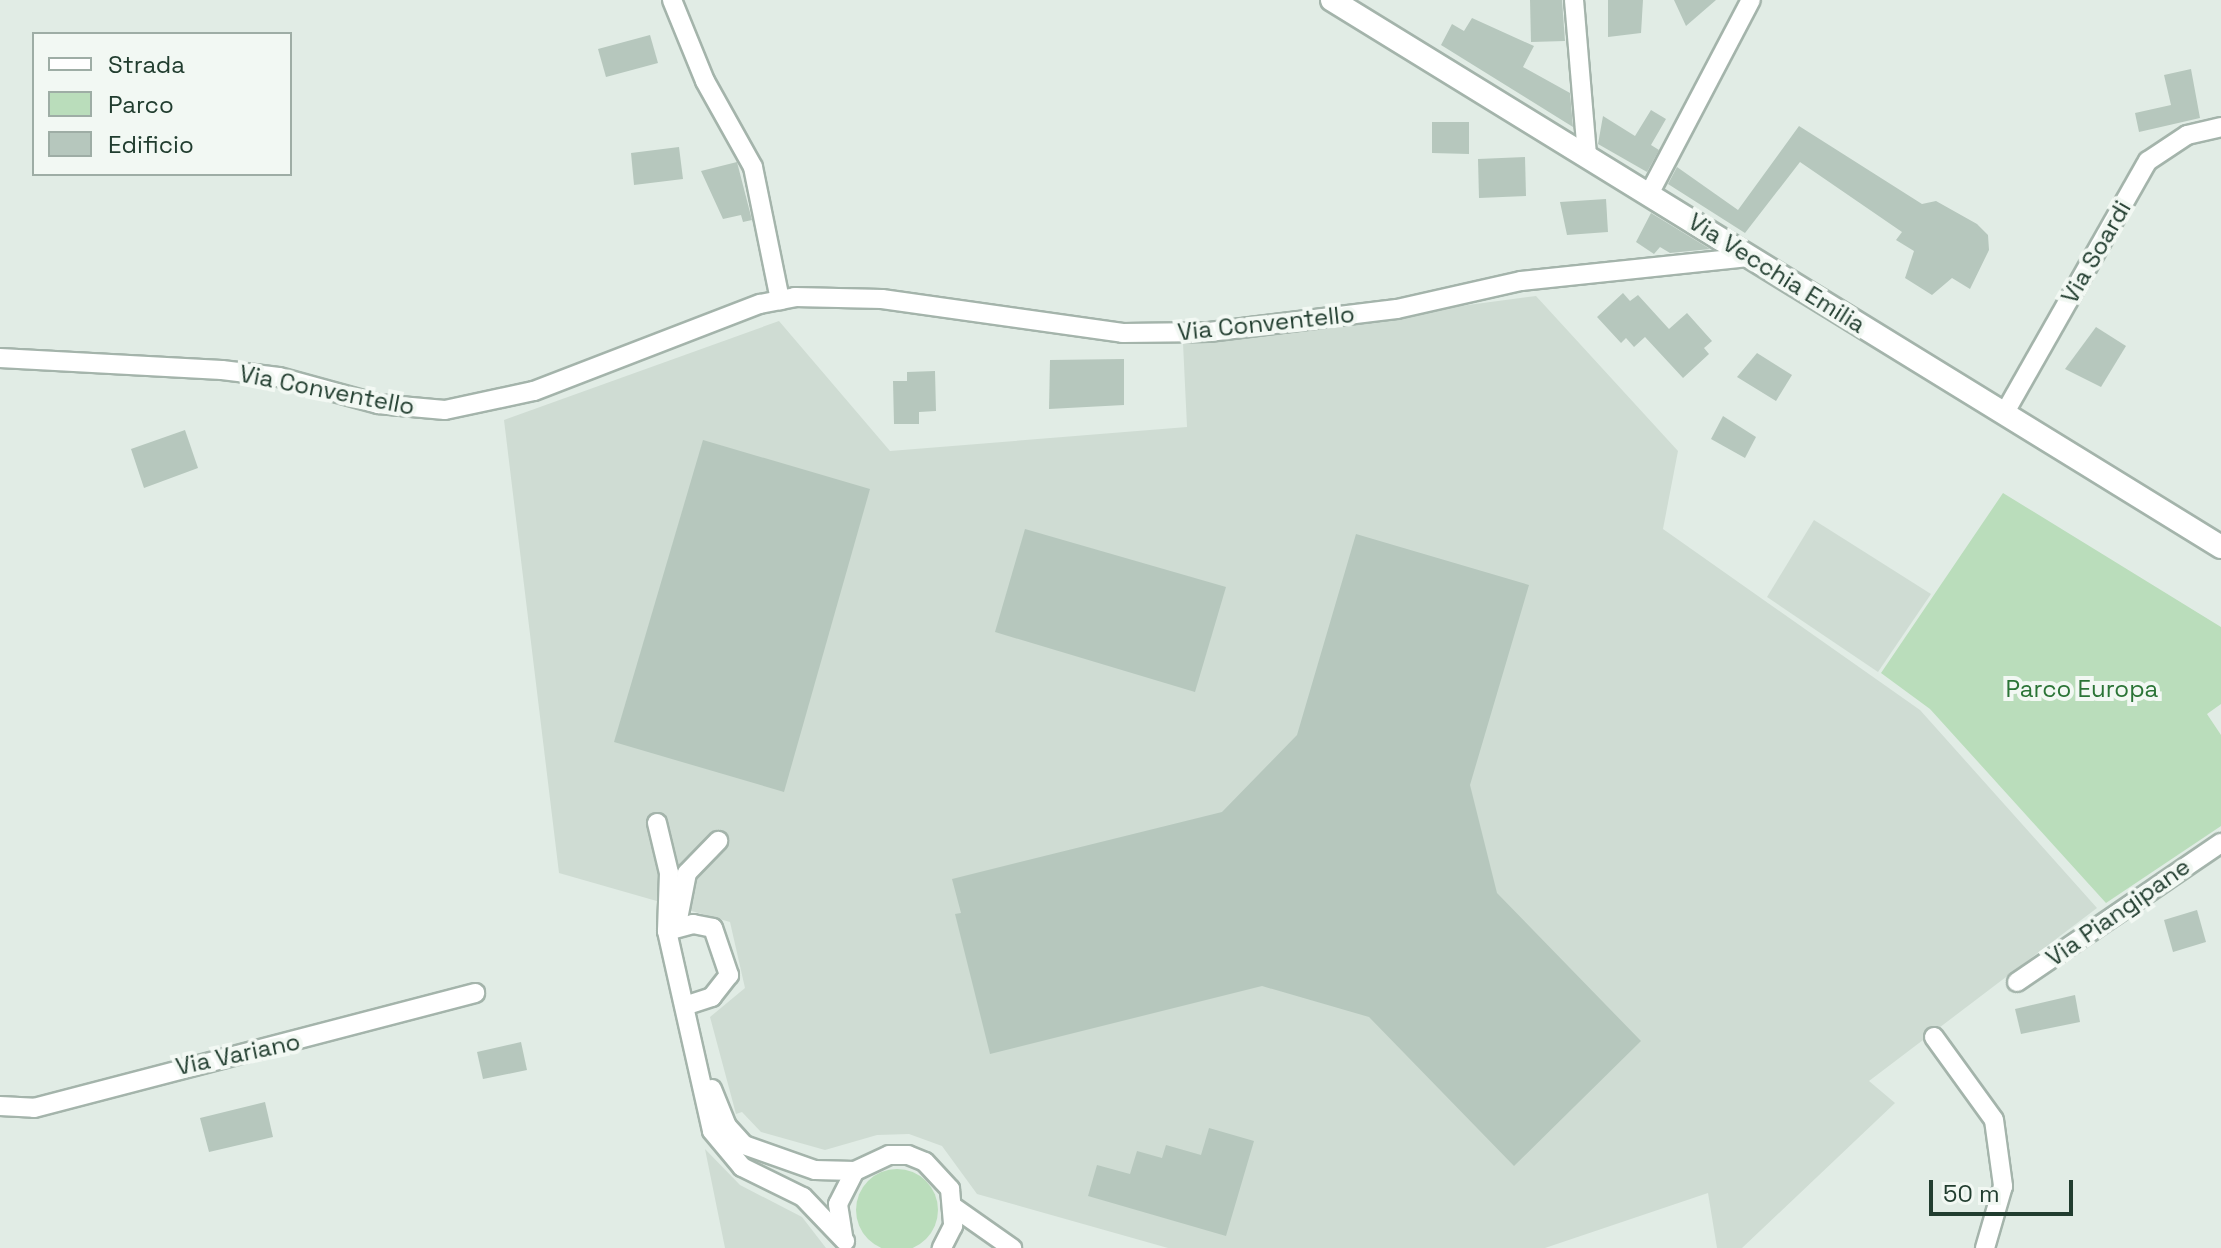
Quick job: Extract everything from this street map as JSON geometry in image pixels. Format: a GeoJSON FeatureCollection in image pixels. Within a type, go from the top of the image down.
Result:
{"type":"FeatureCollection","features":[{"type":"Feature","properties":{"kind":"street"},"geometry":{"type":"LineString","coordinates":[[672,0],[705,81],[753,167],[780,300]]}},
{"type":"Feature","properties":{"kind":"street","name":"Via Vecchia Emilia"},"geometry":{"type":"LineString","coordinates":[[1332,0],[2221,547]]}},
{"type":"Feature","properties":{"kind":"street"},"geometry":{"type":"LineString","coordinates":[[1574,0],[1587,156]]}},
{"type":"Feature","properties":{"kind":"street"},"geometry":{"type":"LineString","coordinates":[[1649,194],[1751,0]]}},
{"type":"Feature","properties":{"kind":"street","name":"Via Soardi"},"geometry":{"type":"LineString","coordinates":[[2004,414],[2148,161],[2187,135],[2221,127]]}},
{"type":"Feature","properties":{"kind":"street","name":"Via Conventello"},"geometry":{"type":"LineString","coordinates":[[0,358],[222,370],[279,377],[378,404],[445,410],[534,391],[780,300],[882,299],[1062,327],[1209,332],[1397,309],[1521,281],[1751,257]]}},
{"type":"Feature","properties":{"kind":"street"},"geometry":{"type":"LineString","coordinates":[[657,823],[669,873],[673,929],[712,1131],[722,1149],[742,1167],[803,1197],[848,1244]]}},
{"type":"Feature","properties":{"kind":"street"},"geometry":{"type":"LineString","coordinates":[[673,929],[677,901],[687,873],[718,841]]}},
{"type":"Feature","properties":{"kind":"street","name":"Via Piangipane"},"geometry":{"type":"LineString","coordinates":[[2017,982],[2221,843]]}},
{"type":"Feature","properties":{"kind":"street"},"geometry":{"type":"LineString","coordinates":[[673,929],[713,928],[729,975],[726,987],[689,1004]]}},
{"type":"Feature","properties":{"kind":"street","name":"Via Variano"},"geometry":{"type":"LineString","coordinates":[[0,1106],[34,1108],[475,993]]}},
{"type":"Feature","properties":{"kind":"street"},"geometry":{"type":"LineString","coordinates":[[689,1004],[713,1094],[727,1126],[744,1145],[815,1170],[855,1171],[880,1157],[908,1155],[940,1174],[955,1208],[1012,1248]]}},
{"type":"Feature","properties":{"kind":"street"},"geometry":{"type":"LineString","coordinates":[[1934,1037],[1994,1120],[2003,1186],[1985,1248]]}},
{"type":"Feature","properties":{"kind":"street"},"geometry":{"type":"LineString","coordinates":[[848,1244],[838,1204],[855,1171]]}},
{"type":"Feature","properties":{"kind":"street"},"geometry":{"type":"LineString","coordinates":[[942,1248],[955,1208]]}},
{"type":"Feature","properties":{"kind":"street"},"geometry":{"type":"LineString","coordinates":[[1975,1248],[1995,1220]]}},
{"type":"Feature","properties":{"kind":"shaded area"},"geometry":{"type":"Polygon","coordinates":[[[1536,296],[1678,451],[1663,529],[1920,710],[2097,908],[1869,1081],[1895,1103],[1742,1248],[1717,1248],[1708,1193],[1545,1248],[1168,1248],[977,1194],[942,1146],[909,1134],[877,1135],[825,1150],[761,1132],[742,1112],[736,1114],[710,1017],[745,988],[730,922],[559,873],[504,420],[779,321],[890,451],[1187,427],[1183,343],[1536,296]]]}},
{"type":"Feature","properties":{"kind":"shaded area"},"geometry":{"type":"Polygon","coordinates":[[[1814,520],[1931,594],[1878,672],[1767,597],[1814,520]]]}},
{"type":"Feature","properties":{"kind":"shaded area"},"geometry":{"type":"Polygon","coordinates":[[[705,1149],[740,1185],[802,1217],[826,1248],[725,1248],[705,1149]]]}},
{"type":"Feature","properties":{"kind":"green space","name":"Parco Europa"},"geometry":{"type":"Polygon","coordinates":[[[2003,493],[2221,627],[2221,704],[2207,714],[2221,735],[2221,826],[2106,903],[1930,709],[1881,673],[2003,493]]]}},
{"type":"Feature","properties":{"kind":"green space"},"geometry":{"type":"Polygon","coordinates":[[[897,1169],[913,1172],[931,1187],[937,1202],[935,1226],[926,1239],[913,1248],[881,1248],[868,1239],[859,1226],[856,1210],[859,1194],[868,1181],[881,1172],[897,1169]]]}},
{"type":"Feature","properties":{"kind":"building"},"geometry":{"type":"Polygon","coordinates":[[[1530,0],[1562,0],[1565,41],[1531,42],[1530,0]]]}},
{"type":"Feature","properties":{"kind":"building"},"geometry":{"type":"Polygon","coordinates":[[[1608,0],[1643,0],[1641,33],[1608,37],[1608,0]]]}},
{"type":"Feature","properties":{"kind":"building"},"geometry":{"type":"Polygon","coordinates":[[[1674,0],[1716,0],[1686,26],[1674,0]]]}},
{"type":"Feature","properties":{"kind":"building"},"geometry":{"type":"Polygon","coordinates":[[[1472,18],[1534,46],[1523,67],[1570,93],[1573,127],[1441,45],[1452,24],[1464,31],[1472,18]]]}},
{"type":"Feature","properties":{"kind":"building"},"geometry":{"type":"Polygon","coordinates":[[[650,35],[658,63],[606,77],[598,49],[650,35]]]}},
{"type":"Feature","properties":{"kind":"building"},"geometry":{"type":"Polygon","coordinates":[[[2191,69],[2200,118],[2139,132],[2135,113],[2171,105],[2164,75],[2191,69]]]}},
{"type":"Feature","properties":{"kind":"building"},"geometry":{"type":"Polygon","coordinates":[[[1651,110],[1666,119],[1651,145],[1659,150],[1647,172],[1598,144],[1603,116],[1635,136],[1651,110]]]}},
{"type":"Feature","properties":{"kind":"building"},"geometry":{"type":"Polygon","coordinates":[[[1432,122],[1469,122],[1469,154],[1432,153],[1432,122]]]}},
{"type":"Feature","properties":{"kind":"building"},"geometry":{"type":"Polygon","coordinates":[[[1799,126],[1922,204],[1936,201],[1977,224],[1988,235],[1989,250],[1970,289],[1952,278],[1932,295],[1905,278],[1914,251],[1896,240],[1902,232],[1800,162],[1745,233],[1668,184],[1677,167],[1738,210],[1799,126]]]}},
{"type":"Feature","properties":{"kind":"building"},"geometry":{"type":"Polygon","coordinates":[[[679,147],[683,179],[634,185],[631,153],[679,147]]]}},
{"type":"Feature","properties":{"kind":"building"},"geometry":{"type":"Polygon","coordinates":[[[1525,157],[1526,196],[1479,198],[1478,159],[1525,157]]]}},
{"type":"Feature","properties":{"kind":"building"},"geometry":{"type":"Polygon","coordinates":[[[737,162],[752,220],[743,222],[741,215],[723,219],[701,171],[737,162]]]}},
{"type":"Feature","properties":{"kind":"building"},"geometry":{"type":"Polygon","coordinates":[[[1606,199],[1608,232],[1567,235],[1560,202],[1606,199]]]}},
{"type":"Feature","properties":{"kind":"building"},"geometry":{"type":"Polygon","coordinates":[[[1651,213],[1710,249],[1670,253],[1660,247],[1654,254],[1636,242],[1651,213]]]}},
{"type":"Feature","properties":{"kind":"building"},"geometry":{"type":"Polygon","coordinates":[[[1623,293],[1630,301],[1638,295],[1669,329],[1687,313],[1712,341],[1704,348],[1709,354],[1683,378],[1645,337],[1634,347],[1626,338],[1621,343],[1597,317],[1623,293]]]}},
{"type":"Feature","properties":{"kind":"building"},"geometry":{"type":"Polygon","coordinates":[[[2096,327],[2126,346],[2101,387],[2065,369],[2096,327]]]}},
{"type":"Feature","properties":{"kind":"building"},"geometry":{"type":"Polygon","coordinates":[[[1757,353],[1792,375],[1776,401],[1737,377],[1757,353]]]}},
{"type":"Feature","properties":{"kind":"building"},"geometry":{"type":"Polygon","coordinates":[[[1124,359],[1124,405],[1049,409],[1050,360],[1124,359]]]}},
{"type":"Feature","properties":{"kind":"building"},"geometry":{"type":"Polygon","coordinates":[[[935,371],[936,411],[919,412],[919,424],[894,424],[893,381],[907,381],[907,372],[935,371]]]}},
{"type":"Feature","properties":{"kind":"building"},"geometry":{"type":"Polygon","coordinates":[[[1723,416],[1756,437],[1745,458],[1711,439],[1723,416]]]}},
{"type":"Feature","properties":{"kind":"building"},"geometry":{"type":"Polygon","coordinates":[[[185,430],[198,468],[144,488],[131,449],[185,430]]]}},
{"type":"Feature","properties":{"kind":"building"},"geometry":{"type":"Polygon","coordinates":[[[703,440],[870,489],[784,792],[614,742],[703,440]]]}},
{"type":"Feature","properties":{"kind":"building"},"geometry":{"type":"Polygon","coordinates":[[[1025,529],[1226,587],[1195,692],[995,632],[1025,529]]]}},
{"type":"Feature","properties":{"kind":"building"},"geometry":{"type":"Polygon","coordinates":[[[1356,534],[1529,585],[1470,785],[1497,893],[1641,1041],[1514,1166],[1369,1017],[1262,986],[990,1054],[955,914],[961,913],[952,879],[1222,812],[1297,735],[1356,534]]]}},
{"type":"Feature","properties":{"kind":"building"},"geometry":{"type":"Polygon","coordinates":[[[2197,910],[2206,942],[2173,952],[2164,920],[2197,910]]]}},
{"type":"Feature","properties":{"kind":"building"},"geometry":{"type":"Polygon","coordinates":[[[2075,995],[2080,1022],[2021,1034],[2015,1009],[2075,995]]]}},
{"type":"Feature","properties":{"kind":"building"},"geometry":{"type":"Polygon","coordinates":[[[521,1042],[527,1070],[483,1079],[477,1052],[521,1042]]]}},
{"type":"Feature","properties":{"kind":"building"},"geometry":{"type":"Polygon","coordinates":[[[265,1102],[273,1137],[209,1152],[200,1118],[265,1102]]]}},
{"type":"Feature","properties":{"kind":"building"},"geometry":{"type":"Polygon","coordinates":[[[1209,1128],[1254,1141],[1226,1236],[1088,1196],[1097,1165],[1130,1174],[1137,1151],[1162,1158],[1166,1145],[1201,1155],[1209,1128]]]}}]}
